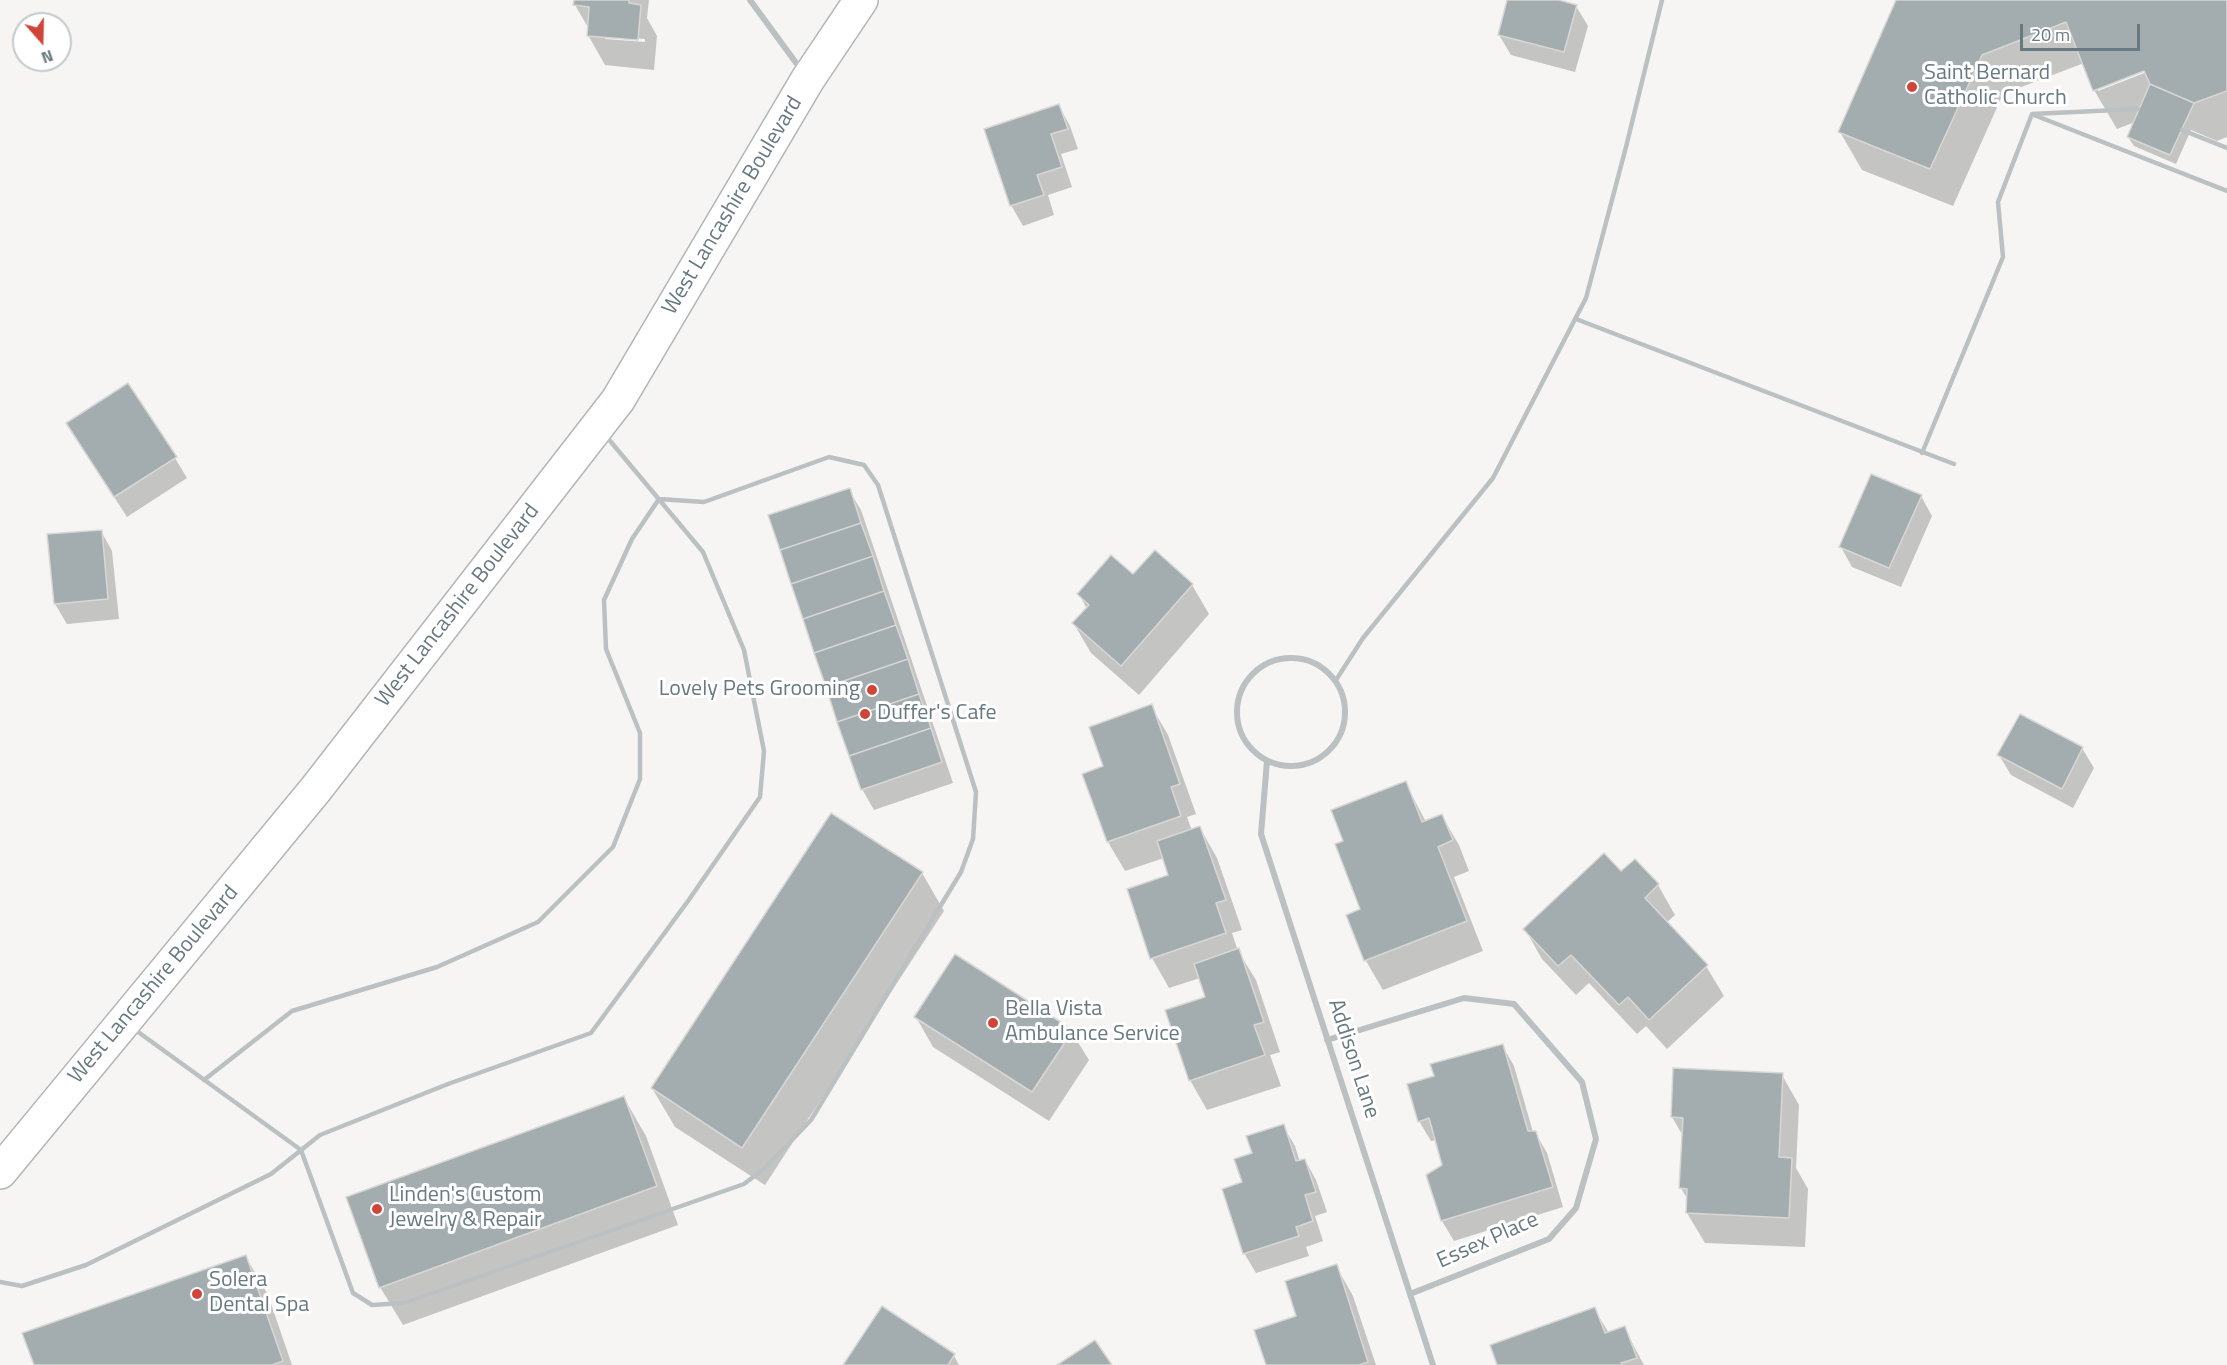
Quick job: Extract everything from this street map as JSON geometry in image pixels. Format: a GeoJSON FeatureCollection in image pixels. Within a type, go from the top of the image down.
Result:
{"type":"FeatureCollection","features":[{"type":"Feature","properties":{"kind":"main road","name":"West Lancashire Boulevard"},"geometry":{"type":"LineString","coordinates":[[0,1172],[316,789],[618,400],[808,79],[861,0]]}},
{"type":"Feature","properties":{"kind":"street"},"geometry":{"type":"LineString","coordinates":[[750,0],[808,79]]}},
{"type":"Feature","properties":{"kind":"street"},"geometry":{"type":"LineString","coordinates":[[1289,657],[1306,660],[1323,667],[1336,680],[1343,696],[1346,714],[1342,731],[1333,746],[1319,758],[1302,765],[1284,766],[1267,761],[1252,750],[1242,735],[1237,718],[1238,700],[1244,684],[1256,670],[1271,661],[1289,657]]}},
{"type":"Feature","properties":{"kind":"street","name":"Addison Lane"},"geometry":{"type":"LineString","coordinates":[[1267,761],[1261,834],[1433,1365]]}},
{"type":"Feature","properties":{"kind":"street","name":"Essex Place"},"geometry":{"type":"LineString","coordinates":[[1328,1040],[1464,998],[1514,1004],[1582,1082],[1596,1138],[1576,1208],[1549,1239],[1410,1294]]}},
{"type":"Feature","properties":{"kind":"lane"},"geometry":{"type":"LineString","coordinates":[[1336,680],[1363,638],[1493,478],[1576,319],[1586,298],[1662,0]]}},
{"type":"Feature","properties":{"kind":"lane"},"geometry":{"type":"LineString","coordinates":[[2032,114],[2138,109]]}},
{"type":"Feature","properties":{"kind":"lane"},"geometry":{"type":"LineString","coordinates":[[1922,453],[2003,257],[1998,202],[2032,114]]}},
{"type":"Feature","properties":{"kind":"lane"},"geometry":{"type":"LineString","coordinates":[[2032,114],[2227,191]]}},
{"type":"Feature","properties":{"kind":"lane"},"geometry":{"type":"LineString","coordinates":[[2182,130],[2227,148]]}},
{"type":"Feature","properties":{"kind":"lane"},"geometry":{"type":"LineString","coordinates":[[1576,319],[1954,464]]}},
{"type":"Feature","properties":{"kind":"lane"},"geometry":{"type":"LineString","coordinates":[[0,1282],[22,1286],[86,1264],[271,1174],[320,1136],[448,1084],[591,1033],[688,901],[759,797],[764,751],[744,650],[704,552],[597,425]]}},
{"type":"Feature","properties":{"kind":"lane"},"geometry":{"type":"LineString","coordinates":[[124,1022],[301,1150],[353,1293],[372,1305],[404,1303],[744,1184],[765,1168],[811,1120],[961,872],[973,839],[976,792],[878,485],[864,465],[829,457],[704,502],[659,500]]}},
{"type":"Feature","properties":{"kind":"lane"},"geometry":{"type":"LineString","coordinates":[[204,1080],[292,1011],[437,967],[538,922],[613,847],[640,779],[640,733],[606,649],[604,600],[632,539],[659,500]]}},
{"type":"Feature","properties":{"kind":"building"},"geometry":{"type":"Polygon","coordinates":[[[574,0],[629,0],[629,3],[641,5],[638,40],[587,36],[589,7],[573,5],[574,0]]]}},
{"type":"Feature","properties":{"kind":"building"},"geometry":{"type":"Polygon","coordinates":[[[1507,0],[1559,0],[1577,5],[1564,52],[1498,35],[1507,0]]]}},
{"type":"Feature","properties":{"kind":"building","name":"Saint Bernard Catholic Church"},"geometry":{"type":"Polygon","coordinates":[[[1896,0],[2227,0],[2227,91],[2194,103],[2150,84],[2144,71],[2093,91],[2066,22],[1982,55],[1930,169],[1838,132],[1896,0]]]}},
{"type":"Feature","properties":{"kind":"building"},"geometry":{"type":"Polygon","coordinates":[[[2150,84],[2194,103],[2170,155],[2127,137],[2150,84]]]}},
{"type":"Feature","properties":{"kind":"building"},"geometry":{"type":"Polygon","coordinates":[[[1059,104],[1068,129],[1051,134],[1062,167],[1037,175],[1044,195],[1010,206],[984,129],[1059,104]]]}},
{"type":"Feature","properties":{"kind":"building"},"geometry":{"type":"Polygon","coordinates":[[[128,383],[177,457],[114,497],[66,423],[128,383]]]}},
{"type":"Feature","properties":{"kind":"building"},"geometry":{"type":"Polygon","coordinates":[[[1871,474],[1922,495],[1889,568],[1839,547],[1871,474]]]}},
{"type":"Feature","properties":{"kind":"building"},"geometry":{"type":"Polygon","coordinates":[[[850,488],[861,523],[780,550],[768,515],[850,488]]]}},
{"type":"Feature","properties":{"kind":"building"},"geometry":{"type":"Polygon","coordinates":[[[861,523],[873,556],[791,584],[780,550],[861,523]]]}},
{"type":"Feature","properties":{"kind":"building"},"geometry":{"type":"Polygon","coordinates":[[[102,530],[108,599],[54,604],[47,534],[102,530]]]}},
{"type":"Feature","properties":{"kind":"building"},"geometry":{"type":"Polygon","coordinates":[[[1155,550],[1193,584],[1121,666],[1072,623],[1089,605],[1077,594],[1111,555],[1133,574],[1155,550]]]}},
{"type":"Feature","properties":{"kind":"building"},"geometry":{"type":"Polygon","coordinates":[[[873,556],[884,591],[803,619],[791,584],[873,556]]]}},
{"type":"Feature","properties":{"kind":"building"},"geometry":{"type":"Polygon","coordinates":[[[884,591],[896,625],[814,653],[803,619],[884,591]]]}},
{"type":"Feature","properties":{"kind":"building"},"geometry":{"type":"Polygon","coordinates":[[[896,625],[908,659],[826,687],[814,653],[896,625]]]}},
{"type":"Feature","properties":{"kind":"building","name":"Lovely Pets Grooming"},"geometry":{"type":"Polygon","coordinates":[[[908,659],[919,694],[837,722],[826,687],[908,659]]]}},
{"type":"Feature","properties":{"kind":"building"},"geometry":{"type":"Polygon","coordinates":[[[919,694],[931,728],[849,756],[837,722],[919,694]]]}},
{"type":"Feature","properties":{"kind":"building"},"geometry":{"type":"Polygon","coordinates":[[[1152,704],[1180,784],[1171,787],[1181,816],[1107,842],[1082,774],[1103,766],[1089,727],[1152,704]]]}},
{"type":"Feature","properties":{"kind":"building"},"geometry":{"type":"Polygon","coordinates":[[[2020,714],[2083,747],[2062,789],[1997,755],[2020,714]]]}},
{"type":"Feature","properties":{"kind":"building"},"geometry":{"type":"Polygon","coordinates":[[[931,728],[942,762],[861,790],[849,756],[931,728]]]}},
{"type":"Feature","properties":{"kind":"building"},"geometry":{"type":"Polygon","coordinates":[[[1406,781],[1422,822],[1442,814],[1453,840],[1438,847],[1467,921],[1364,961],[1346,915],[1360,909],[1335,844],[1343,841],[1331,810],[1406,781]]]}},
{"type":"Feature","properties":{"kind":"building"},"geometry":{"type":"Polygon","coordinates":[[[831,813],[923,872],[742,1148],[651,1088],[831,813]]]}},
{"type":"Feature","properties":{"kind":"building"},"geometry":{"type":"Polygon","coordinates":[[[1200,826],[1226,900],[1216,903],[1226,933],[1150,959],[1127,889],[1168,875],[1157,841],[1200,826]]]}},
{"type":"Feature","properties":{"kind":"building"},"geometry":{"type":"Polygon","coordinates":[[[1604,853],[1621,871],[1635,859],[1659,884],[1645,898],[1708,965],[1649,1020],[1628,997],[1619,1005],[1571,955],[1558,966],[1523,929],[1604,853]]]}},
{"type":"Feature","properties":{"kind":"building"},"geometry":{"type":"Polygon","coordinates":[[[1239,948],[1264,1022],[1254,1025],[1265,1055],[1189,1081],[1165,1010],[1205,997],[1194,964],[1239,948]]]}},
{"type":"Feature","properties":{"kind":"building","name":"Bella Vista Ambulance Service"},"geometry":{"type":"Polygon","coordinates":[[[955,954],[1073,1030],[1032,1092],[914,1017],[955,954]]]}},
{"type":"Feature","properties":{"kind":"building"},"geometry":{"type":"Polygon","coordinates":[[[1503,1044],[1528,1131],[1536,1131],[1553,1187],[1441,1221],[1426,1175],[1442,1165],[1429,1118],[1418,1122],[1407,1084],[1434,1076],[1430,1064],[1503,1044]]]}},
{"type":"Feature","properties":{"kind":"building"},"geometry":{"type":"Polygon","coordinates":[[[1673,1068],[1783,1073],[1779,1157],[1792,1158],[1789,1218],[1686,1213],[1687,1189],[1679,1188],[1683,1118],[1671,1117],[1673,1068]]]}},
{"type":"Feature","properties":{"kind":"building"},"geometry":{"type":"Polygon","coordinates":[[[624,1096],[657,1186],[379,1288],[346,1197],[624,1096]]]}},
{"type":"Feature","properties":{"kind":"building"},"geometry":{"type":"Polygon","coordinates":[[[1284,1124],[1296,1161],[1305,1159],[1316,1192],[1305,1195],[1313,1221],[1296,1227],[1299,1236],[1243,1254],[1222,1189],[1242,1182],[1234,1159],[1252,1153],[1246,1136],[1284,1124]]]}},
{"type":"Feature","properties":{"kind":"building","name":"Solera Dental Spa"},"geometry":{"type":"Polygon","coordinates":[[[246,1255],[283,1361],[272,1365],[34,1365],[22,1333],[246,1255]]]}},
{"type":"Feature","properties":{"kind":"building"},"geometry":{"type":"Polygon","coordinates":[[[1337,1264],[1368,1362],[1359,1365],[1266,1365],[1254,1330],[1296,1316],[1285,1281],[1337,1264]]]}},
{"type":"Feature","properties":{"kind":"building"},"geometry":{"type":"Polygon","coordinates":[[[882,1306],[955,1354],[948,1365],[843,1365],[882,1306]]]}},
{"type":"Feature","properties":{"kind":"building"},"geometry":{"type":"Polygon","coordinates":[[[1595,1307],[1605,1333],[1625,1326],[1637,1358],[1621,1363],[1622,1365],[1497,1365],[1490,1345],[1595,1307]]]}},
{"type":"Feature","properties":{"kind":"building"},"geometry":{"type":"Polygon","coordinates":[[[1095,1340],[1112,1365],[1057,1365],[1095,1340]]]}},
{"type":"Feature","properties":{"kind":"place","name":"Saint Bernard Catholic Church"},"geometry":{"type":"Point","coordinates":[1912,87]}},
{"type":"Feature","properties":{"kind":"place","name":"Lovely Pets Grooming"},"geometry":{"type":"Point","coordinates":[872,690]}},
{"type":"Feature","properties":{"kind":"place","name":"Duffer's Cafe"},"geometry":{"type":"Point","coordinates":[865,714]}},
{"type":"Feature","properties":{"kind":"place","name":"Bella Vista Ambulance Service"},"geometry":{"type":"Point","coordinates":[993,1023]}},
{"type":"Feature","properties":{"kind":"place","name":"Linden's Custom Jewelry & Repair"},"geometry":{"type":"Point","coordinates":[377,1209]}},
{"type":"Feature","properties":{"kind":"place","name":"Solera Dental Spa"},"geometry":{"type":"Point","coordinates":[197,1294]}}]}
